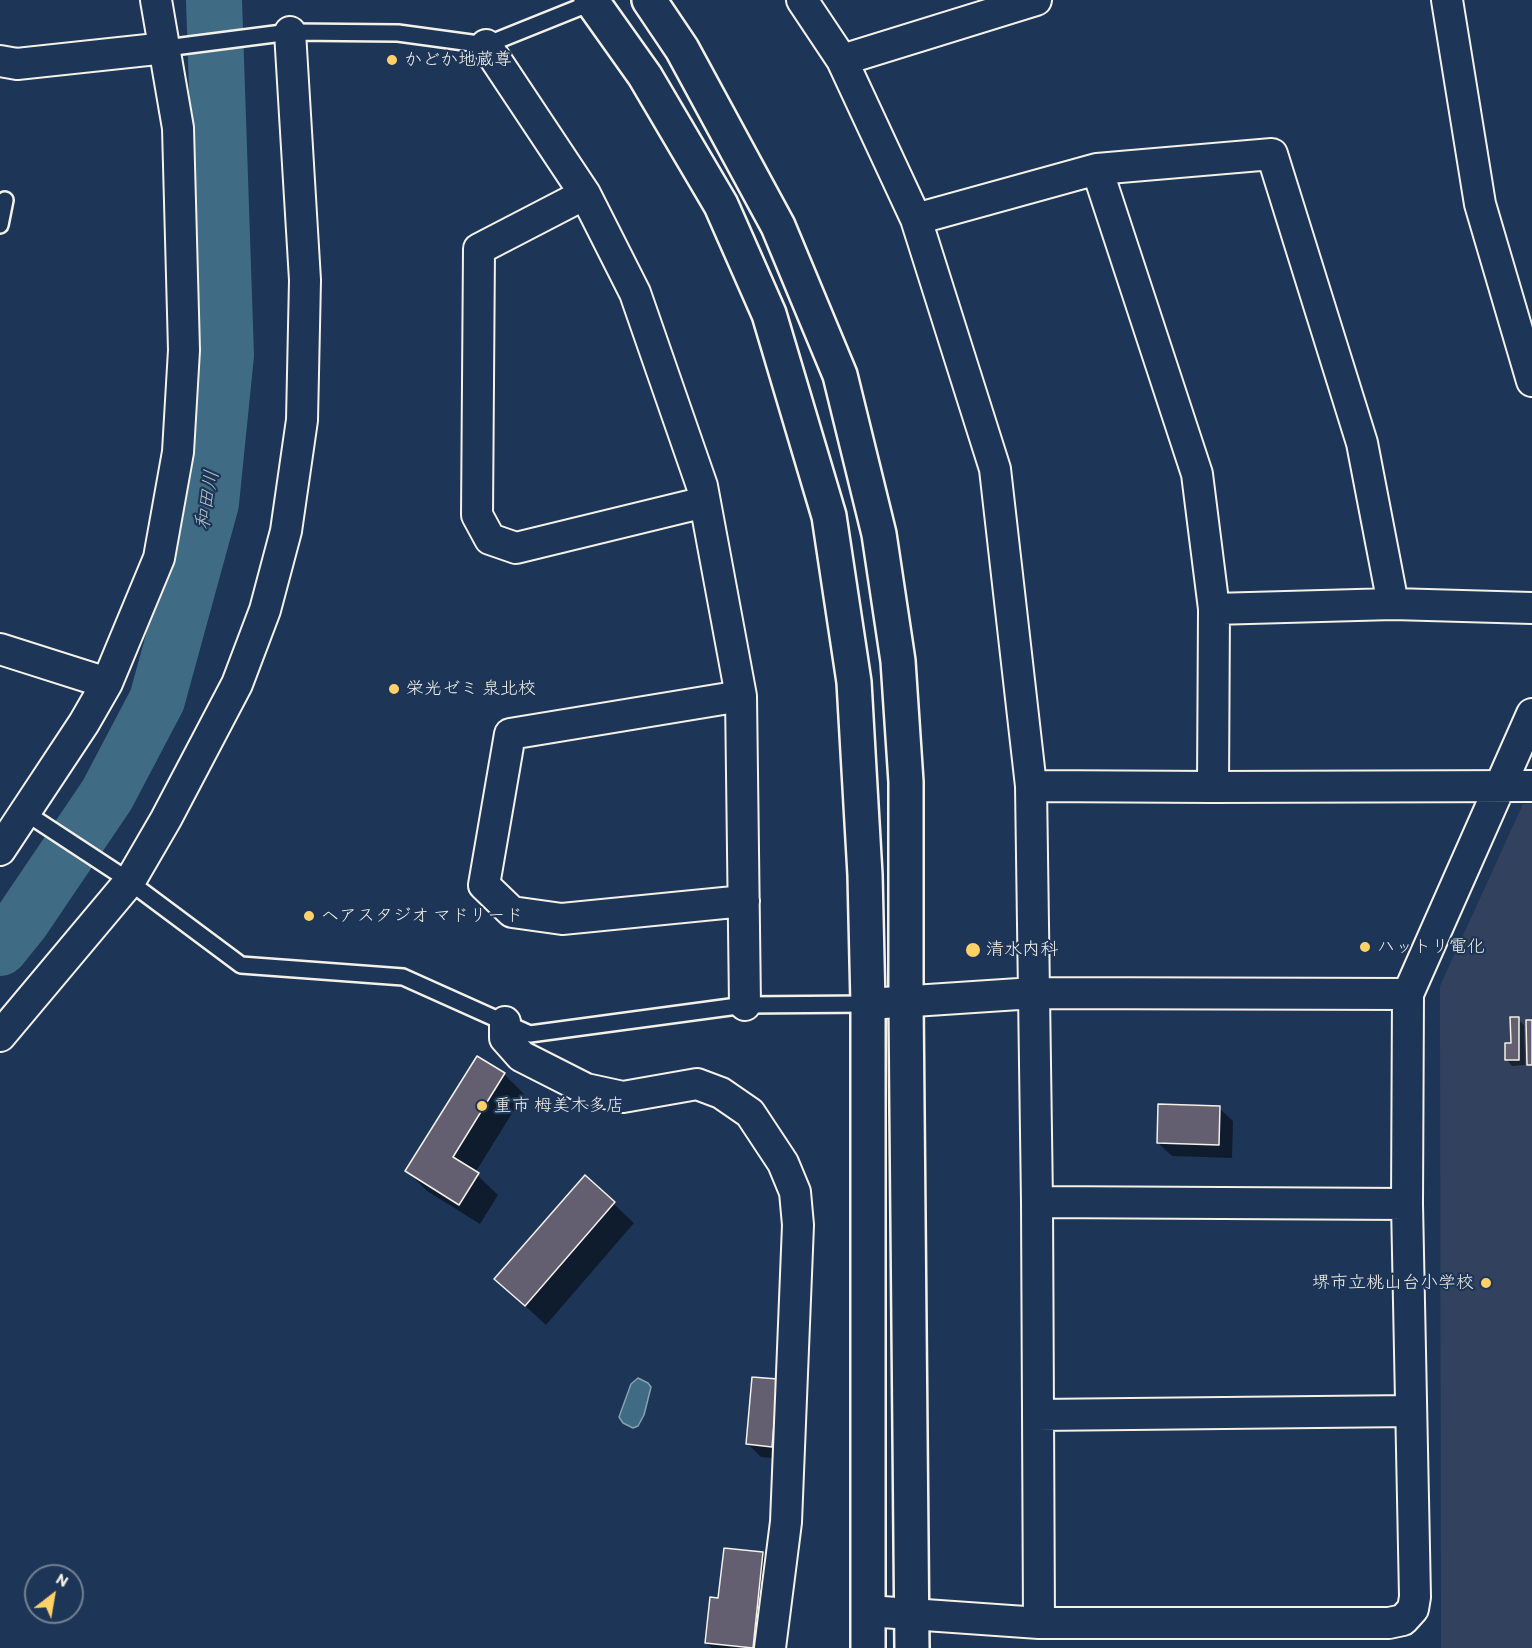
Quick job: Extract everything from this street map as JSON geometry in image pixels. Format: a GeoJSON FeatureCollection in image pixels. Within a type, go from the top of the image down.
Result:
{"type":"FeatureCollection","features":[{"type":"Feature","properties":{"kind":"street"},"geometry":{"type":"LineString","coordinates":[[0,850],[30,815],[107,683],[159,558],[178,452],[184,350],[178,140],[166,48],[156,0]]}},
{"type":"Feature","properties":{"kind":"street"},"geometry":{"type":"LineString","coordinates":[[649,0],[682,49],[778,226],[840,375],[879,534],[898,661],[906,782],[912,1648]]}},
{"type":"Feature","properties":{"kind":"street"},"geometry":{"type":"LineString","coordinates":[[802,0],[842,60],[916,219],[995,470],[1031,786],[1037,1202],[1039,1623]]}},
{"type":"Feature","properties":{"kind":"street"},"geometry":{"type":"LineString","coordinates":[[842,60],[1036,0]]}},
{"type":"Feature","properties":{"kind":"street"},"geometry":{"type":"LineString","coordinates":[[1447,0],[1480,204],[1532,381]]}},
{"type":"Feature","properties":{"kind":"street"},"geometry":{"type":"LineString","coordinates":[[594,1],[645,76],[721,205],[770,314],[829,516],[854,682],[865,875],[868,1004],[868,1648]]}},
{"type":"Feature","properties":{"kind":"street"},"geometry":{"type":"LineString","coordinates":[[0,1036],[124,878],[166,819],[237,684],[265,610],[286,531],[302,420],[305,280],[284,33]]}},
{"type":"Feature","properties":{"kind":"street"},"geometry":{"type":"LineString","coordinates":[[486,45],[585,194],[635,293],[702,486],[741,696],[746,1005]]}},
{"type":"Feature","properties":{"kind":"street"},"geometry":{"type":"LineString","coordinates":[[0,61],[17,64],[166,48]]}},
{"type":"Feature","properties":{"kind":"street"},"geometry":{"type":"LineString","coordinates":[[916,219],[1097,169],[1272,154],[1362,443],[1393,604]]}},
{"type":"Feature","properties":{"kind":"street"},"geometry":{"type":"LineString","coordinates":[[1097,169],[1197,474],[1214,609],[1213,787]]}},
{"type":"Feature","properties":{"kind":"street"},"geometry":{"type":"LineString","coordinates":[[585,194],[479,249],[477,515],[490,539],[516,548],[705,502]]}},
{"type":"Feature","properties":{"kind":"street"},"geometry":{"type":"LineString","coordinates":[[1214,609],[1393,604],[1532,608]]}},
{"type":"Feature","properties":{"kind":"street"},"geometry":{"type":"LineString","coordinates":[[0,649],[107,683]]}},
{"type":"Feature","properties":{"kind":"street"},"geometry":{"type":"LineString","coordinates":[[741,696],[510,734],[484,885],[512,912],[562,919],[744,901]]}},
{"type":"Feature","properties":{"kind":"street"},"geometry":{"type":"LineString","coordinates":[[868,1611],[1039,1623],[1389,1623],[1403,1620],[1413,1609],[1415,1597],[1407,1204],[1408,994],[1532,714]]}},
{"type":"Feature","properties":{"kind":"street"},"geometry":{"type":"LineString","coordinates":[[1031,786],[1532,786]]}},
{"type":"Feature","properties":{"kind":"street"},"geometry":{"type":"LineString","coordinates":[[868,1004],[1034,993],[1408,994]]}},
{"type":"Feature","properties":{"kind":"street"},"geometry":{"type":"LineString","coordinates":[[505,1022],[505,1038],[521,1056],[586,1089],[623,1097],[697,1084],[721,1093],[750,1113],[783,1163],[795,1192],[798,1225],[786,1522],[770,1648]]}},
{"type":"Feature","properties":{"kind":"street"},"geometry":{"type":"LineString","coordinates":[[1037,1202],[1407,1204]]}},
{"type":"Feature","properties":{"kind":"street"},"geometry":{"type":"LineString","coordinates":[[1038,1414],[1411,1412]]}},
{"type":"Feature","properties":{"kind":"lane"},"geometry":{"type":"LineString","coordinates":[[166,48],[284,33],[398,33],[486,45],[594,1]]}},
{"type":"Feature","properties":{"kind":"lane"},"geometry":{"type":"LineString","coordinates":[[0,225],[5,200]]}},
{"type":"Feature","properties":{"kind":"lane"},"geometry":{"type":"LineString","coordinates":[[30,815],[124,878],[241,965],[403,977],[530,1034],[746,1005],[868,1004]]}},
{"type":"Feature","properties":{"kind":"shaded area","name":"堺市立桃山台小学校"},"geometry":{"type":"Polygon","coordinates":[[[1532,803],[1532,1648],[1441,1648],[1440,986],[1523,804],[1532,803]]]}},
{"type":"Feature","properties":{"kind":"shaded area"},"geometry":{"type":"Polygon","coordinates":[[[638,1378],[651,1387],[644,1415],[638,1426],[633,1428],[623,1423],[619,1417],[631,1384],[638,1378]]]}},
{"type":"Feature","properties":{"kind":"building"},"geometry":{"type":"Polygon","coordinates":[[[1510,1017],[1519,1017],[1519,1060],[1505,1060],[1505,1043],[1511,1043],[1510,1017]]]}},
{"type":"Feature","properties":{"kind":"building"},"geometry":{"type":"Polygon","coordinates":[[[1526,1020],[1532,1020],[1532,1065],[1527,1065],[1526,1020]]]}},
{"type":"Feature","properties":{"kind":"building"},"geometry":{"type":"Polygon","coordinates":[[[477,1056],[505,1073],[453,1157],[479,1173],[459,1205],[405,1171],[477,1056]]]}},
{"type":"Feature","properties":{"kind":"building"},"geometry":{"type":"Polygon","coordinates":[[[1158,1104],[1220,1106],[1219,1145],[1157,1143],[1158,1104]]]}},
{"type":"Feature","properties":{"kind":"building"},"geometry":{"type":"Polygon","coordinates":[[[585,1175],[615,1202],[525,1306],[494,1279],[585,1175]]]}},
{"type":"Feature","properties":{"kind":"building"},"geometry":{"type":"Polygon","coordinates":[[[752,1377],[778,1379],[772,1447],[746,1444],[752,1377]]]}},
{"type":"Feature","properties":{"kind":"building"},"geometry":{"type":"Polygon","coordinates":[[[724,1548],[763,1552],[753,1648],[705,1643],[710,1597],[718,1598],[724,1548]]]}},
{"type":"Feature","properties":{"kind":"waterway","name":"和田川"},"geometry":{"type":"LineString","coordinates":[[0,948],[21,922],[107,795],[157,700],[211,503],[226,355],[214,0]]}},
{"type":"Feature","properties":{"kind":"place","name":"かどか地蔵尊"},"geometry":{"type":"Point","coordinates":[392,60]}},
{"type":"Feature","properties":{"kind":"place","name":"栄光ゼミ 泉北校"},"geometry":{"type":"Point","coordinates":[394,689]}},
{"type":"Feature","properties":{"kind":"place","name":"ヘアスタジオ マドリード"},"geometry":{"type":"Point","coordinates":[309,916]}},
{"type":"Feature","properties":{"kind":"place","name":"ハットリ電化"},"geometry":{"type":"Point","coordinates":[1365,947]}},
{"type":"Feature","properties":{"kind":"place","name":"清水内科"},"geometry":{"type":"Point","coordinates":[973,950]}},
{"type":"Feature","properties":{"kind":"place","name":"重市 栂美木多店"},"geometry":{"type":"Point","coordinates":[482,1106]}},
{"type":"Feature","properties":{"kind":"place","name":"堺市立桃山台小学校"},"geometry":{"type":"Point","coordinates":[1486,1283]}}]}
